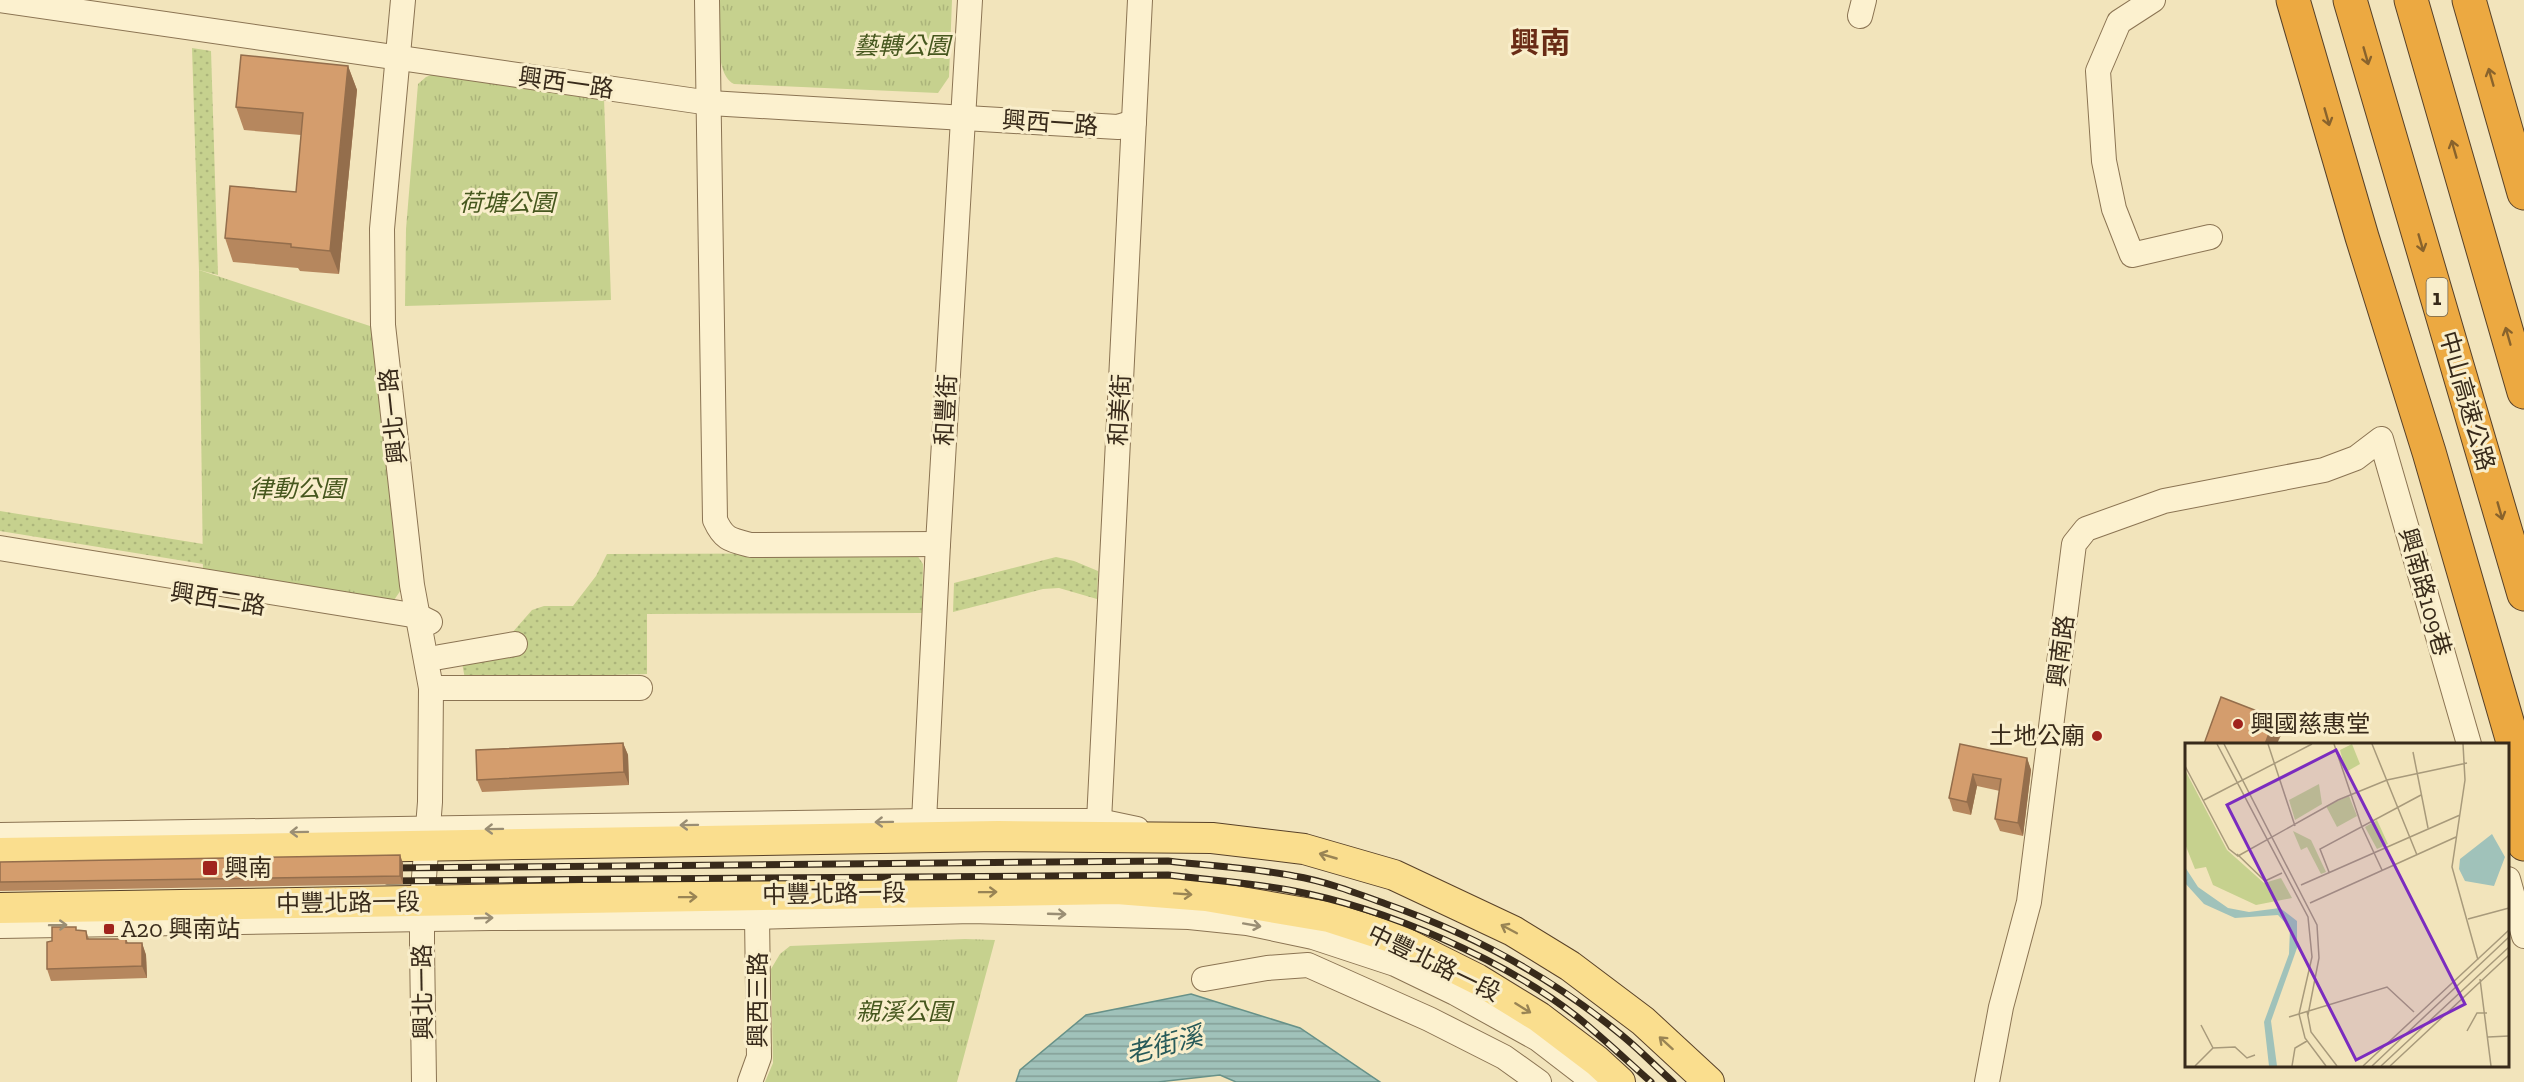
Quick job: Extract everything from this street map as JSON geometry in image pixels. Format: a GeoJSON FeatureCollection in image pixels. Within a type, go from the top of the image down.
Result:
{"type":"FeatureCollection","features":[{"type":"Feature","properties":{"kind":"highway"},"geometry":{"type":"LineString","coordinates":[[2293,0],[2362,237],[2429,452],[2524,780]]}},
{"type":"Feature","properties":{"kind":"highway","name":"中山高速公路"},"geometry":{"type":"LineString","coordinates":[[2350,0],[2524,594]]}},
{"type":"Feature","properties":{"kind":"highway"},"geometry":{"type":"LineString","coordinates":[[2411,0],[2524,392]]}},
{"type":"Feature","properties":{"kind":"highway"},"geometry":{"type":"LineString","coordinates":[[2469,0],[2524,193]]}},
{"type":"Feature","properties":{"kind":"highway"},"geometry":{"type":"LineString","coordinates":[[2362,237],[2395,396],[2471,674],[2493,743]]}},
{"type":"Feature","properties":{"kind":"highway"},"geometry":{"type":"LineString","coordinates":[[2509,793],[2524,844]]}},
{"type":"Feature","properties":{"kind":"main road"},"geometry":{"type":"LineString","coordinates":[[0,853],[435,838],[998,836],[1212,838],[1304,849],[1394,875],[1514,931],[1570,966],[1643,1021],[1709,1082]]}},
{"type":"Feature","properties":{"kind":"main road","name":"中豐北路一段"},"geometry":{"type":"LineString","coordinates":[[0,908],[430,911],[1117,889],[1206,896],[1329,917],[1397,939],[1477,979],[1539,1017],[1598,1061],[1620,1082]]}},
{"type":"Feature","properties":{"kind":"street","name":"興西一路"},"geometry":{"type":"LineString","coordinates":[[4,0],[710,96],[963,111],[1118,128],[1134,122]]}},
{"type":"Feature","properties":{"kind":"street"},"geometry":{"type":"LineString","coordinates":[[87,0],[405,53],[417,0]]}},
{"type":"Feature","properties":{"kind":"street","name":"興北一路"},"geometry":{"type":"LineString","coordinates":[[403,0],[405,53],[382,229],[382,325],[411,573],[425,624],[438,688],[435,838],[424,1082]]}},
{"type":"Feature","properties":{"kind":"street"},"geometry":{"type":"LineString","coordinates":[[707,0],[715,520],[720,533],[730,539],[751,544],[938,544]]}},
{"type":"Feature","properties":{"kind":"street","name":"和豐街"},"geometry":{"type":"LineString","coordinates":[[924,821],[970,0]]}},
{"type":"Feature","properties":{"kind":"street","name":"和美街"},"geometry":{"type":"LineString","coordinates":[[1099,820],[1140,0]]}},
{"type":"Feature","properties":{"kind":"street"},"geometry":{"type":"LineString","coordinates":[[2153,0],[2119,22],[2098,71],[2104,161],[2115,209],[2132,255],[2210,237]]}},
{"type":"Feature","properties":{"kind":"street","name":"興南路109巷"},"geometry":{"type":"LineString","coordinates":[[2381,439],[2469,743]]}},
{"type":"Feature","properties":{"kind":"street","name":"興南路"},"geometry":{"type":"LineString","coordinates":[[1987,1082],[2001,1007],[2029,902],[2074,544],[2086,529],[2164,501],[2324,470],[2356,458],[2381,439]]}},
{"type":"Feature","properties":{"kind":"street"},"geometry":{"type":"LineString","coordinates":[[0,548],[425,624],[440,657],[438,688],[640,688]]}},
{"type":"Feature","properties":{"kind":"street","name":"興西二路"},"geometry":{"type":"LineString","coordinates":[[0,564],[425,624]]}},
{"type":"Feature","properties":{"kind":"street"},"geometry":{"type":"LineString","coordinates":[[440,657],[515,644]]}},
{"type":"Feature","properties":{"kind":"street"},"geometry":{"type":"LineString","coordinates":[[0,835],[435,838],[924,821],[1099,820],[1171,837]]}},
{"type":"Feature","properties":{"kind":"street"},"geometry":{"type":"LineString","coordinates":[[2509,883],[2524,936]]}},
{"type":"Feature","properties":{"kind":"street"},"geometry":{"type":"LineString","coordinates":[[430,911],[439,1082]]}},
{"type":"Feature","properties":{"kind":"street","name":"中豐北路一段"},"geometry":{"type":"LineString","coordinates":[[0,926],[430,911],[757,917],[971,911],[1189,917],[1247,923],[1313,937],[1395,964],[1455,993],[1538,1039],[1594,1082]]}},
{"type":"Feature","properties":{"kind":"street","name":"興西三路"},"geometry":{"type":"LineString","coordinates":[[750,1082],[759,1057],[757,917]]}},
{"type":"Feature","properties":{"kind":"street"},"geometry":{"type":"LineString","coordinates":[[1204,979],[1267,968],[1308,965],[1429,1019],[1504,1057],[1539,1082]]}},
{"type":"Feature","properties":{"kind":"green space","name":"藝轉公園"},"geometry":{"type":"Polygon","coordinates":[[[720,0],[952,0],[949,77],[938,93],[734,84],[727,78],[720,59],[720,0]]]}},
{"type":"Feature","properties":{"kind":"green space"},"geometry":{"type":"Polygon","coordinates":[[[192,48],[211,51],[218,275],[199,270],[192,48]]]}},
{"type":"Feature","properties":{"kind":"green space","name":"荷塘公園"},"geometry":{"type":"Polygon","coordinates":[[[436,73],[604,98],[611,300],[405,306],[406,229],[418,84],[426,77],[436,73]]]}},
{"type":"Feature","properties":{"kind":"green space","name":"律動公園"},"geometry":{"type":"Polygon","coordinates":[[[199,270],[373,327],[403,587],[392,603],[203,573],[199,270]]]}},
{"type":"Feature","properties":{"kind":"green space"},"geometry":{"type":"Polygon","coordinates":[[[0,511],[203,544],[203,564],[0,531],[0,511]]]}},
{"type":"Feature","properties":{"kind":"green space"},"geometry":{"type":"Polygon","coordinates":[[[905,553],[917,555],[923,564],[922,613],[647,614],[647,674],[465,679],[462,663],[505,641],[532,610],[544,606],[573,606],[596,576],[607,554],[905,553]]]}},
{"type":"Feature","properties":{"kind":"green space"},"geometry":{"type":"Polygon","coordinates":[[[1056,557],[1074,561],[1098,571],[1097,599],[1059,588],[1043,589],[953,612],[954,583],[1056,557]]]}},
{"type":"Feature","properties":{"kind":"green space","name":"親溪公園"},"geometry":{"type":"Polygon","coordinates":[[[965,939],[995,940],[957,1082],[765,1082],[773,1063],[771,969],[780,954],[790,946],[965,939]]]}},
{"type":"Feature","properties":{"kind":"water","name":"老街溪"},"geometry":{"type":"Polygon","coordinates":[[[1191,994],[1300,1028],[1380,1082],[1236,1082],[1220,1075],[1158,1082],[1016,1082],[1020,1070],[1086,1015],[1191,994]]]}},
{"type":"Feature","properties":{"kind":"building"},"geometry":{"type":"Polygon","coordinates":[[[241,55],[348,66],[330,251],[291,247],[291,244],[225,238],[230,186],[296,192],[303,113],[236,107],[241,55]]]}},
{"type":"Feature","properties":{"kind":"building"},"geometry":{"type":"Polygon","coordinates":[[[2221,697],[2275,718],[2265,743],[2204,743],[2221,697]]]}},
{"type":"Feature","properties":{"kind":"building"},"geometry":{"type":"Polygon","coordinates":[[[623,743],[624,772],[477,780],[476,750],[623,743]]]}},
{"type":"Feature","properties":{"kind":"building"},"geometry":{"type":"Polygon","coordinates":[[[1960,744],[2027,758],[2018,823],[1995,819],[2001,779],[1973,774],[1967,802],[1949,798],[1960,744]]]}},
{"type":"Feature","properties":{"kind":"building"},"geometry":{"type":"Polygon","coordinates":[[[400,855],[400,876],[0,882],[0,862],[400,855]]]}},
{"type":"Feature","properties":{"kind":"building"},"geometry":{"type":"Polygon","coordinates":[[[52,927],[76,927],[76,930],[86,931],[87,939],[126,939],[126,943],[142,943],[142,966],[47,969],[47,942],[52,941],[52,927]]]}},
{"type":"Feature","properties":{"kind":"railway"},"geometry":{"type":"LineString","coordinates":[[388,868],[1168,861],[1279,873],[1329,884],[1386,904],[1449,929],[1508,958],[1592,1012],[1626,1039],[1673,1082]]}},
{"type":"Feature","properties":{"kind":"railway"},"geometry":{"type":"LineString","coordinates":[[387,881],[1168,875],[1279,888],[1366,910],[1442,938],[1479,956],[1547,995],[1576,1016],[1651,1082]]}},
{"type":"Feature","properties":{"kind":"place","name":"興國慈惠堂"},"geometry":{"type":"Point","coordinates":[2238,724]}},
{"type":"Feature","properties":{"kind":"place","name":"土地公廟"},"geometry":{"type":"Point","coordinates":[2097,736]}},
{"type":"Feature","properties":{"kind":"place","name":"興南"},"geometry":{"type":"Point","coordinates":[210,868]}},
{"type":"Feature","properties":{"kind":"place","name":"A20 興南站"},"geometry":{"type":"Point","coordinates":[109,929]}},
{"type":"Feature","properties":{"kind":"district","name":"興南"},"geometry":{"type":"Point","coordinates":[1540,43]}}]}
